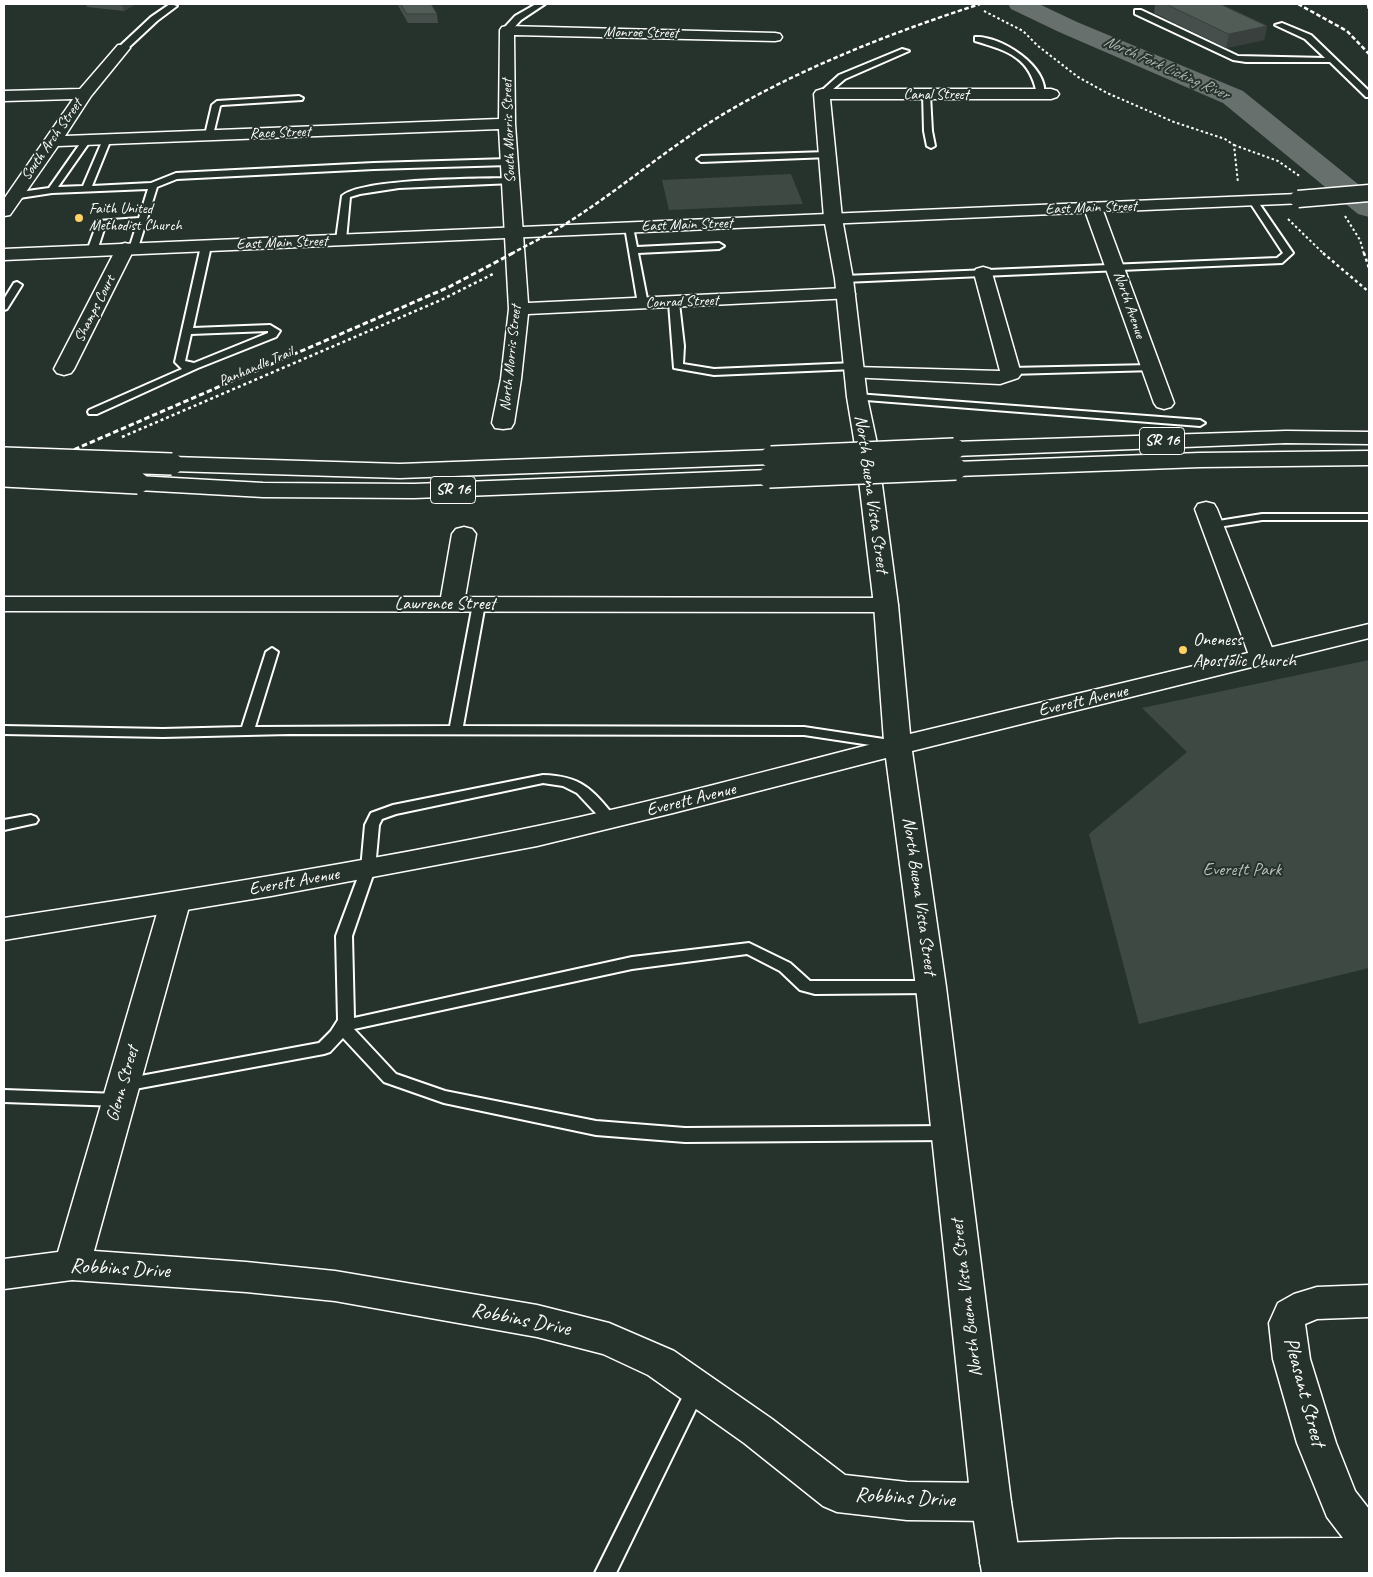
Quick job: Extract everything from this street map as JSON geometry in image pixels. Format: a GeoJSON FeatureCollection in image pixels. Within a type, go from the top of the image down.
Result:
{"type":"FeatureCollection","features":[{"type":"Feature","properties":{"kind":"main road","name":"Monroe Street"},"geometry":{"type":"LineString","coordinates":[[507,30],[775,37]]}},
{"type":"Feature","properties":{"kind":"main road","name":"South Morris Street"},"geometry":{"type":"LineString","coordinates":[[507,30],[508,124],[514,232]]}},
{"type":"Feature","properties":{"kind":"main road","name":"South Arch Street"},"geometry":{"type":"LineString","coordinates":[[4,211],[11,193],[53,141],[84,94],[123,48]]}},
{"type":"Feature","properties":{"kind":"main road"},"geometry":{"type":"LineString","coordinates":[[4,96],[84,94]]}},
{"type":"Feature","properties":{"kind":"main road","name":"Canal Street"},"geometry":{"type":"LineString","coordinates":[[822,94],[1046,94]]}},
{"type":"Feature","properties":{"kind":"main road","name":"North Buena Vista Street"},"geometry":{"type":"LineString","coordinates":[[822,94],[833,218],[845,287],[857,397],[865,439],[886,605],[898,746],[931,987],[991,1502],[1001,1568]]}},
{"type":"Feature","properties":{"kind":"main road","name":"Race Street"},"geometry":{"type":"LineString","coordinates":[[53,141],[508,124]]}},
{"type":"Feature","properties":{"kind":"main road","name":"East Main Street"},"geometry":{"type":"LineString","coordinates":[[4,255],[1261,201],[1369,193]]}},
{"type":"Feature","properties":{"kind":"main road","name":"North Avenue"},"geometry":{"type":"LineString","coordinates":[[1093,208],[1164,403]]}},
{"type":"Feature","properties":{"kind":"main road","name":"North Morris Street"},"geometry":{"type":"LineString","coordinates":[[503,423],[511,379],[519,308],[514,260],[514,232]]}},
{"type":"Feature","properties":{"kind":"main road","name":"Shamps Court"},"geometry":{"type":"LineString","coordinates":[[64,369],[129,249]]}},
{"type":"Feature","properties":{"kind":"main road"},"geometry":{"type":"LineString","coordinates":[[855,369],[1000,378],[1011,374],[983,273]]}},
{"type":"Feature","properties":{"kind":"main road","name":"Conrad Street"},"geometry":{"type":"LineString","coordinates":[[519,308],[674,303],[845,287]]}},
{"type":"Feature","properties":{"kind":"main road","name":"SR 16"},"geometry":{"type":"LineString","coordinates":[[4,476],[262,490],[414,491],[770,467],[955,459],[1286,437],[1369,438]]}},
{"type":"Feature","properties":{"kind":"main road","name":"SR 16"},"geometry":{"type":"LineString","coordinates":[[4,458],[400,471],[527,468],[770,467]]}},
{"type":"Feature","properties":{"kind":"main road","name":"SR 16"},"geometry":{"type":"LineString","coordinates":[[955,459],[1200,460],[1369,458]]}},
{"type":"Feature","properties":{"kind":"main road"},"geometry":{"type":"LineString","coordinates":[[1209,517],[1263,658]]}},
{"type":"Feature","properties":{"kind":"main road"},"geometry":{"type":"LineString","coordinates":[[452,604],[464,534]]}},
{"type":"Feature","properties":{"kind":"main road","name":"Lawrence Street"},"geometry":{"type":"LineString","coordinates":[[4,604],[886,605]]}},
{"type":"Feature","properties":{"kind":"main road","name":"Everett Avenue"},"geometry":{"type":"LineString","coordinates":[[4,929],[175,903],[368,869],[610,820],[714,795],[898,746],[1369,631]]}},
{"type":"Feature","properties":{"kind":"main road","name":"Glenn Street"},"geometry":{"type":"LineString","coordinates":[[72,1265],[175,903]]}},
{"type":"Feature","properties":{"kind":"main road","name":"Robbins Drive"},"geometry":{"type":"LineString","coordinates":[[4,1274],[72,1265],[246,1277],[335,1286],[537,1321],[609,1339],[662,1363],[758,1431],[837,1493],[907,1501],[991,1502]]}},
{"type":"Feature","properties":{"kind":"main road","name":"Pleasant Street"},"geometry":{"type":"LineString","coordinates":[[1369,1301],[1310,1303],[1294,1310],[1287,1324],[1290,1348],[1301,1392],[1332,1485],[1341,1504],[1369,1540]]}},
{"type":"Feature","properties":{"kind":"main road"},"geometry":{"type":"LineString","coordinates":[[1001,1568],[1117,1558],[1348,1558],[1369,1560]]}},
{"type":"Feature","properties":{"kind":"lane"},"geometry":{"type":"LineString","coordinates":[[507,30],[518,18],[541,4]]}},
{"type":"Feature","properties":{"kind":"lane"},"geometry":{"type":"LineString","coordinates":[[123,48],[154,19],[173,6]]}},
{"type":"Feature","properties":{"kind":"lane"},"geometry":{"type":"LineString","coordinates":[[1138,12],[1236,58],[1246,60],[1332,60]]}},
{"type":"Feature","properties":{"kind":"lane"},"geometry":{"type":"LineString","coordinates":[[1279,25],[1308,37],[1369,95]]}},
{"type":"Feature","properties":{"kind":"lane"},"geometry":{"type":"LineString","coordinates":[[978,39],[1004,48],[1024,60],[1036,74],[1046,94]]}},
{"type":"Feature","properties":{"kind":"lane"},"geometry":{"type":"LineString","coordinates":[[822,94],[842,78],[905,51]]}},
{"type":"Feature","properties":{"kind":"lane"},"geometry":{"type":"LineString","coordinates":[[926,95],[928,131],[931,146]]}},
{"type":"Feature","properties":{"kind":"lane"},"geometry":{"type":"LineString","coordinates":[[209,135],[216,105],[220,103],[299,98]]}},
{"type":"Feature","properties":{"kind":"lane"},"geometry":{"type":"LineString","coordinates":[[86,189],[107,139]]}},
{"type":"Feature","properties":{"kind":"lane"},"geometry":{"type":"LineString","coordinates":[[52,190],[86,140]]}},
{"type":"Feature","properties":{"kind":"lane"},"geometry":{"type":"LineString","coordinates":[[701,159],[827,155]]}},
{"type":"Feature","properties":{"kind":"lane"},"geometry":{"type":"LineString","coordinates":[[11,193],[153,186],[176,176],[197,174],[510,162]]}},
{"type":"Feature","properties":{"kind":"lane"},"geometry":{"type":"LineString","coordinates":[[340,240],[346,196],[352,192],[379,187],[510,181]]}},
{"type":"Feature","properties":{"kind":"lane"},"geometry":{"type":"LineString","coordinates":[[129,249],[142,222],[153,186]]}},
{"type":"Feature","properties":{"kind":"lane"},"geometry":{"type":"LineString","coordinates":[[845,287],[983,273],[1279,261],[1288,253],[1261,201]]}},
{"type":"Feature","properties":{"kind":"lane"},"geometry":{"type":"LineString","coordinates":[[92,251],[101,223],[142,222]]}},
{"type":"Feature","properties":{"kind":"lane"},"geometry":{"type":"LineString","coordinates":[[629,227],[643,304]]}},
{"type":"Feature","properties":{"kind":"lane"},"geometry":{"type":"LineString","coordinates":[[195,366],[184,366],[180,362],[206,246]]}},
{"type":"Feature","properties":{"kind":"lane"},"geometry":{"type":"LineString","coordinates":[[633,250],[719,246]]}},
{"type":"Feature","properties":{"kind":"lane"},"geometry":{"type":"LineString","coordinates":[[4,307],[18,285]]}},
{"type":"Feature","properties":{"kind":"lane"},"geometry":{"type":"LineString","coordinates":[[674,303],[679,346],[678,366],[714,372],[855,369]]}},
{"type":"Feature","properties":{"kind":"lane"},"geometry":{"type":"LineString","coordinates":[[93,412],[195,366],[272,335],[275,331],[270,328],[187,331]]}},
{"type":"Feature","properties":{"kind":"lane"},"geometry":{"type":"LineString","coordinates":[[1010,371],[1151,368]]}},
{"type":"Feature","properties":{"kind":"lane"},"geometry":{"type":"LineString","coordinates":[[857,397],[1200,422]]}},
{"type":"Feature","properties":{"kind":"lane"},"geometry":{"type":"LineString","coordinates":[[1209,517],[1369,517]]}},
{"type":"Feature","properties":{"kind":"lane"},"geometry":{"type":"LineString","coordinates":[[456,729],[479,604]]}},
{"type":"Feature","properties":{"kind":"lane"},"geometry":{"type":"LineString","coordinates":[[247,731],[272,652]]}},
{"type":"Feature","properties":{"kind":"lane"},"geometry":{"type":"LineString","coordinates":[[4,730],[164,733],[456,729],[804,731],[898,746]]}},
{"type":"Feature","properties":{"kind":"lane"},"geometry":{"type":"LineString","coordinates":[[4,1096],[121,1093],[324,1048],[337,1036],[346,1020],[342,955],[344,936],[368,869],[372,825],[376,816],[393,810],[543,778],[568,780],[581,787],[610,820]]}},
{"type":"Feature","properties":{"kind":"lane"},"geometry":{"type":"LineString","coordinates":[[4,824],[31,820]]}},
{"type":"Feature","properties":{"kind":"lane"},"geometry":{"type":"LineString","coordinates":[[342,1026],[632,963],[748,948],[785,967],[805,986],[815,988],[931,987]]}},
{"type":"Feature","properties":{"kind":"lane"},"geometry":{"type":"LineString","coordinates":[[342,1026],[390,1078],[444,1097],[596,1128],[684,1135],[948,1133]]}},
{"type":"Feature","properties":{"kind":"lane"},"geometry":{"type":"LineString","coordinates":[[605,1573],[697,1388]]}},
{"type":"Feature","properties":{"kind":"path"},"geometry":{"type":"LineString","coordinates":[[984,12],[1022,31],[1078,77],[1107,93],[1174,122],[1225,139],[1234,145],[1236,179],[1369,292]]}},
{"type":"Feature","properties":{"kind":"path","name":"Panhandle Trail"},"geometry":{"type":"LineString","coordinates":[[118,439],[441,300],[493,274],[514,260]]}},
{"type":"Feature","properties":{"kind":"green space"},"geometry":{"type":"Polygon","coordinates":[[[791,174],[803,204],[669,210],[662,180],[791,174]]]}},
{"type":"Feature","properties":{"kind":"green space","name":"Everett Park"},"geometry":{"type":"Polygon","coordinates":[[[1369,660],[1369,968],[1139,1024],[1089,834],[1187,752],[1142,708],[1369,660]]]}},
{"type":"Feature","properties":{"kind":"building"},"geometry":{"type":"Polygon","coordinates":[[[401,4],[431,4],[437,14],[407,14],[401,4]]]}},
{"type":"Feature","properties":{"kind":"building"},"geometry":{"type":"Polygon","coordinates":[[[1166,4],[1220,4],[1267,26],[1229,34],[1166,4]]]}},
{"type":"Feature","properties":{"kind":"waterway","name":"North Fork Licking River"},"geometry":{"type":"LineString","coordinates":[[1020,4],[1068,27],[1233,97],[1369,208]]}},
{"type":"Feature","properties":{"kind":"railway"},"geometry":{"type":"LineString","coordinates":[[511,254],[578,216],[715,119],[768,89],[827,61],[918,25],[980,4]]}},
{"type":"Feature","properties":{"kind":"railway"},"geometry":{"type":"LineString","coordinates":[[1298,4],[1347,31],[1369,54]]}},
{"type":"Feature","properties":{"kind":"railway"},"geometry":{"type":"LineString","coordinates":[[1368,4],[1369,11]]}},
{"type":"Feature","properties":{"kind":"railway"},"geometry":{"type":"LineString","coordinates":[[4,480],[449,287],[513,253]]}},
{"type":"Feature","properties":{"kind":"place","name":"Faith United Methodist Church"},"geometry":{"type":"Point","coordinates":[79,218]}},
{"type":"Feature","properties":{"kind":"place","name":"Oneness Apostolic Church"},"geometry":{"type":"Point","coordinates":[1183,650]}}]}
